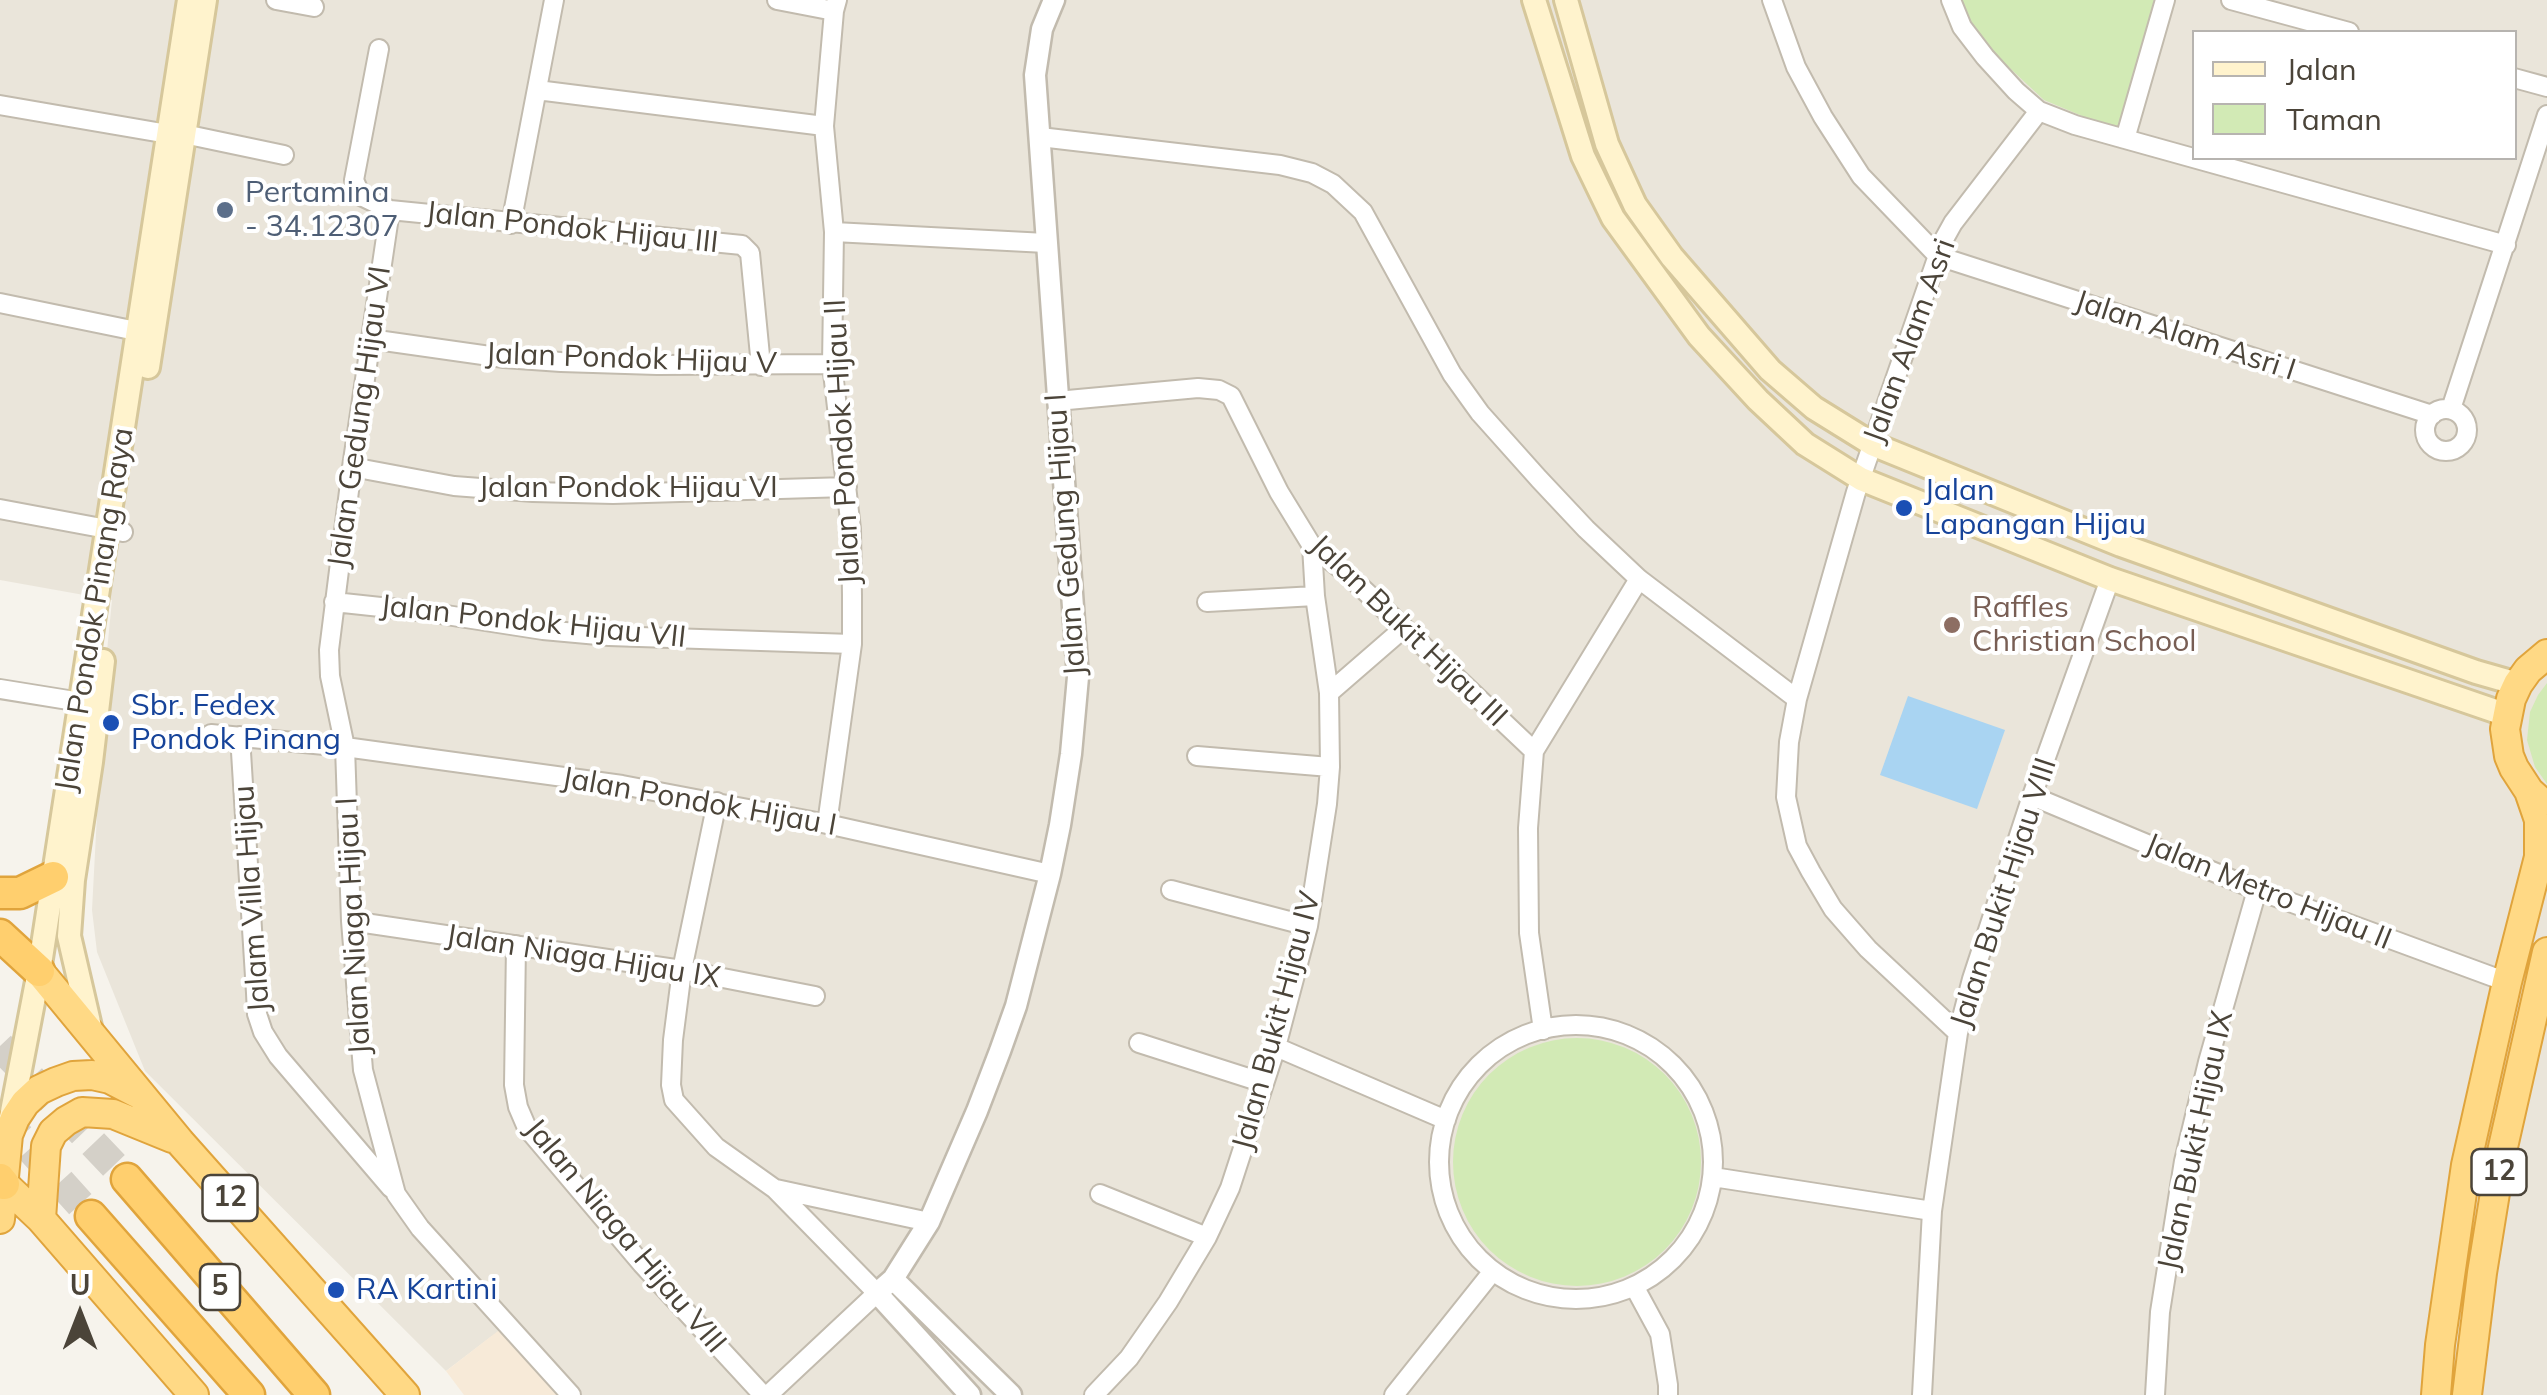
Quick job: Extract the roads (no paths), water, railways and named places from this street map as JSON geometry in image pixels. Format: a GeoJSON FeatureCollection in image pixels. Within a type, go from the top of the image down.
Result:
{"type":"FeatureCollection","features":[{"type":"Feature","properties":{"kind":"highway","name":"12"},"geometry":{"type":"LineString","coordinates":[[2436,1395],[2466,1165],[2539,858],[2538,798],[2509,756],[2506,716],[2518,684],[2547,654]]}},
{"type":"Feature","properties":{"kind":"highway"},"geometry":{"type":"LineString","coordinates":[[0,893],[20,893],[54,877]]}},
{"type":"Feature","properties":{"kind":"highway"},"geometry":{"type":"LineString","coordinates":[[0,935],[39,971]]}},
{"type":"Feature","properties":{"kind":"highway","name":"12"},"geometry":{"type":"LineString","coordinates":[[2466,1395],[2501,1156],[2547,952]]}},
{"type":"Feature","properties":{"kind":"highway","name":"12"},"geometry":{"type":"LineString","coordinates":[[39,971],[180,1142],[405,1395]]}},
{"type":"Feature","properties":{"kind":"highway","name":"12"},"geometry":{"type":"LineString","coordinates":[[8,1135],[15,1118],[39,1090],[74,1076],[110,1078],[142,1096]]}},
{"type":"Feature","properties":{"kind":"highway"},"geometry":{"type":"LineString","coordinates":[[41,1219],[46,1146],[53,1132],[82,1112],[114,1114],[180,1142]]}},
{"type":"Feature","properties":{"kind":"highway","name":"Jalan Pondok Pinang Raya"},"geometry":{"type":"LineString","coordinates":[[0,1219],[8,1135]]}},
{"type":"Feature","properties":{"kind":"highway","name":"5"},"geometry":{"type":"LineString","coordinates":[[126,1179],[314,1395]]}},
{"type":"Feature","properties":{"kind":"highway"},"geometry":{"type":"LineString","coordinates":[[2,1182],[41,1219],[194,1395]]}},
{"type":"Feature","properties":{"kind":"highway","name":"5"},"geometry":{"type":"LineString","coordinates":[[91,1216],[249,1395]]}},
{"type":"Feature","properties":{"kind":"main road","name":"Jalan Pondok Pinang Raya"},"geometry":{"type":"LineString","coordinates":[[176,134],[189,0]]}},
{"type":"Feature","properties":{"kind":"main road","name":"Jalan Pondok Pinang Raya"},"geometry":{"type":"LineString","coordinates":[[91,1032],[69,936],[82,762],[176,134],[205,0]]}},
{"type":"Feature","properties":{"kind":"main road"},"geometry":{"type":"LineString","coordinates":[[1534,0],[1583,156],[1613,218],[1699,336],[1804,444],[1862,479],[2110,579],[2506,716]]}},
{"type":"Feature","properties":{"kind":"main road"},"geometry":{"type":"LineString","coordinates":[[1566,0],[1607,144],[1635,205],[1672,257],[1770,370],[1814,408],[1872,444],[2120,545],[2518,684]]}},
{"type":"Feature","properties":{"kind":"main road"},"geometry":{"type":"LineString","coordinates":[[2467,702],[2480,685],[2476,672]]}},
{"type":"Feature","properties":{"kind":"main road","name":"Jalan Pondok Pinang Raya"},"geometry":{"type":"LineString","coordinates":[[8,1135],[54,877],[82,762]]}},
{"type":"Feature","properties":{"kind":"street"},"geometry":{"type":"LineString","coordinates":[[276,0],[314,7]]}},
{"type":"Feature","properties":{"kind":"street"},"geometry":{"type":"LineString","coordinates":[[511,224],[554,0]]}},
{"type":"Feature","properties":{"kind":"street"},"geometry":{"type":"LineString","coordinates":[[777,0],[835,5]]}},
{"type":"Feature","properties":{"kind":"street","name":"Jalan Gedung Hijau I"},"geometry":{"type":"LineString","coordinates":[[885,1286],[929,1222],[977,1111],[1016,1006],[1060,825],[1078,677],[1035,75],[1042,29],[1054,0]]}},
{"type":"Feature","properties":{"kind":"street"},"geometry":{"type":"LineString","coordinates":[[1772,0],[1796,68],[1861,176],[1938,256]]}},
{"type":"Feature","properties":{"kind":"street"},"geometry":{"type":"LineString","coordinates":[[1952,0],[1962,26],[1985,57],[2040,111],[2192,158]]}},
{"type":"Feature","properties":{"kind":"street"},"geometry":{"type":"LineString","coordinates":[[2125,139],[2165,0]]}},
{"type":"Feature","properties":{"kind":"street"},"geometry":{"type":"LineString","coordinates":[[2231,0],[2342,30]]}},
{"type":"Feature","properties":{"kind":"street","name":"Jalan Pondok Hijau II"},"geometry":{"type":"LineString","coordinates":[[827,824],[852,644],[847,486],[832,364],[834,232],[824,126],[835,5]]}},
{"type":"Feature","properties":{"kind":"street"},"geometry":{"type":"LineString","coordinates":[[379,49],[354,180],[361,196],[390,210]]}},
{"type":"Feature","properties":{"kind":"street"},"geometry":{"type":"LineString","coordinates":[[2517,79],[2547,87]]}},
{"type":"Feature","properties":{"kind":"street"},"geometry":{"type":"LineString","coordinates":[[537,90],[824,126]]}},
{"type":"Feature","properties":{"kind":"street"},"geometry":{"type":"LineString","coordinates":[[0,105],[284,155]]}},
{"type":"Feature","properties":{"kind":"street","name":"Jalan Alam Asri"},"geometry":{"type":"LineString","coordinates":[[1862,479],[1943,240],[2040,111]]}},
{"type":"Feature","properties":{"kind":"street"},"geometry":{"type":"LineString","coordinates":[[2450,409],[2547,115]]}},
{"type":"Feature","properties":{"kind":"street"},"geometry":{"type":"LineString","coordinates":[[1040,137],[1280,164],[1312,172],[1333,184],[1363,212],[1452,374],[1480,413],[1639,579],[1797,699]]}},
{"type":"Feature","properties":{"kind":"street"},"geometry":{"type":"LineString","coordinates":[[2200,160],[2506,245]]}},
{"type":"Feature","properties":{"kind":"street","name":"Jalan Pondok Hijau III"},"geometry":{"type":"LineString","coordinates":[[390,210],[745,247],[750,253],[761,366]]}},
{"type":"Feature","properties":{"kind":"street","name":"Jalan Gedung Hijau VI"},"geometry":{"type":"LineString","coordinates":[[345,747],[330,676],[329,650],[390,210]]}},
{"type":"Feature","properties":{"kind":"street"},"geometry":{"type":"LineString","coordinates":[[834,232],[1046,243]]}},
{"type":"Feature","properties":{"kind":"street","name":"Jalan Alam Asri I"},"geometry":{"type":"LineString","coordinates":[[1938,256],[2432,415]]}},
{"type":"Feature","properties":{"kind":"street"},"geometry":{"type":"LineString","coordinates":[[0,302],[145,332]]}},
{"type":"Feature","properties":{"kind":"street","name":"Jalan Pondok Hijau V"},"geometry":{"type":"LineString","coordinates":[[370,339],[504,358],[607,364],[832,364]]}},
{"type":"Feature","properties":{"kind":"street","name":"Jalan Bukit Hijau III"},"geometry":{"type":"LineString","coordinates":[[1057,401],[1198,388],[1219,390],[1231,396],[1279,492],[1312,546],[1346,573],[1534,752]]}},
{"type":"Feature","properties":{"kind":"street"},"geometry":{"type":"LineString","coordinates":[[2450,409],[2458,412],[2467,426],[2463,442],[2448,450],[2440,449],[2428,439],[2426,430],[2432,415],[2450,409]]}},
{"type":"Feature","properties":{"kind":"street","name":"Jalan Pondok Hijau VI"},"geometry":{"type":"LineString","coordinates":[[352,467],[454,486],[534,492],[613,494],[847,486]]}},
{"type":"Feature","properties":{"kind":"street"},"geometry":{"type":"LineString","coordinates":[[1862,479],[1797,699],[1789,742],[1786,797],[1797,846],[1833,909],[1868,949],[1958,1033]]}},
{"type":"Feature","properties":{"kind":"street"},"geometry":{"type":"LineString","coordinates":[[0,509],[116,531]]}},
{"type":"Feature","properties":{"kind":"street","name":"Jalan Bukit Hijau IV"},"geometry":{"type":"LineString","coordinates":[[1094,1395],[1129,1358],[1168,1302],[1230,1188],[1276,1047],[1308,926],[1330,767],[1329,693],[1312,546]]}},
{"type":"Feature","properties":{"kind":"street"},"geometry":{"type":"LineString","coordinates":[[1543,1030],[1530,932],[1528,828],[1534,752],[1639,579]]}},
{"type":"Feature","properties":{"kind":"street","name":"Jalan Bukit Hijau VIII"},"geometry":{"type":"LineString","coordinates":[[1922,1395],[1932,1210],[1958,1033],[2032,796],[2110,579]]}},
{"type":"Feature","properties":{"kind":"street"},"geometry":{"type":"LineString","coordinates":[[1207,602],[1315,596]]}},
{"type":"Feature","properties":{"kind":"street","name":"Jalan Pondok Hijau VII"},"geometry":{"type":"LineString","coordinates":[[334,602],[610,636],[852,644]]}},
{"type":"Feature","properties":{"kind":"street"},"geometry":{"type":"LineString","coordinates":[[1329,693],[1404,628]]}},
{"type":"Feature","properties":{"kind":"street"},"geometry":{"type":"LineString","coordinates":[[0,690],[90,704]]}},
{"type":"Feature","properties":{"kind":"street"},"geometry":{"type":"LineString","coordinates":[[211,734],[345,747]]}},
{"type":"Feature","properties":{"kind":"street","name":"Jalam Villa Hijau"},"geometry":{"type":"LineString","coordinates":[[240,736],[256,993],[263,1032],[278,1056],[396,1194]]}},
{"type":"Feature","properties":{"kind":"street","name":"Jalan Pondok Hijau I"},"geometry":{"type":"LineString","coordinates":[[345,747],[717,802],[1050,874]]}},
{"type":"Feature","properties":{"kind":"street","name":"Jalan Niaga Hijau I"},"geometry":{"type":"LineString","coordinates":[[345,747],[351,921],[362,1070],[396,1194],[420,1228],[571,1395]]}},
{"type":"Feature","properties":{"kind":"street"},"geometry":{"type":"LineString","coordinates":[[1197,756],[1330,767]]}},
{"type":"Feature","properties":{"kind":"street","name":"Jalan Metro Hijau II"},"geometry":{"type":"LineString","coordinates":[[2032,796],[2257,890],[2507,982]]}},
{"type":"Feature","properties":{"kind":"street"},"geometry":{"type":"LineString","coordinates":[[717,802],[682,970],[673,1040],[674,1100],[716,1147],[776,1189],[860,1276],[885,1286],[959,1344],[1011,1395]]}},
{"type":"Feature","properties":{"kind":"street"},"geometry":{"type":"LineString","coordinates":[[1171,890],[1308,926]]}},
{"type":"Feature","properties":{"kind":"street","name":"Jalan Bukit Hijau IX"},"geometry":{"type":"LineString","coordinates":[[2155,1395],[2160,1312],[2184,1161],[2257,890]]}},
{"type":"Feature","properties":{"kind":"street","name":"Jalan Niaga Hijau IX"},"geometry":{"type":"LineString","coordinates":[[351,921],[682,970],[814,996]]}},
{"type":"Feature","properties":{"kind":"street","name":"Jalan Niaga Hijau VIII"},"geometry":{"type":"LineString","coordinates":[[516,946],[514,1084],[526,1128],[642,1264],[766,1395]]}},
{"type":"Feature","properties":{"kind":"street"},"geometry":{"type":"LineString","coordinates":[[1576,1026],[1608,1029],[1640,1041],[1667,1059],[1689,1084],[1705,1112],[1713,1145],[1713,1178],[1705,1212],[1688,1242],[1664,1268],[1634,1286],[1606,1296],[1547,1296],[1493,1271],[1472,1252],[1456,1229],[1439,1176],[1446,1120],[1473,1072],[1516,1039],[1543,1030],[1576,1026]]}},
{"type":"Feature","properties":{"kind":"street"},"geometry":{"type":"LineString","coordinates":[[1140,1043],[1264,1083]]}},
{"type":"Feature","properties":{"kind":"street"},"geometry":{"type":"LineString","coordinates":[[1276,1047],[1446,1120]]}},
{"type":"Feature","properties":{"kind":"street"},"geometry":{"type":"LineString","coordinates":[[1713,1178],[1932,1210]]}},
{"type":"Feature","properties":{"kind":"street"},"geometry":{"type":"LineString","coordinates":[[776,1189],[929,1222]]}},
{"type":"Feature","properties":{"kind":"street"},"geometry":{"type":"LineString","coordinates":[[1100,1194],[1206,1237]]}},
{"type":"Feature","properties":{"kind":"street"},"geometry":{"type":"LineString","coordinates":[[1394,1395],[1493,1271]]}},
{"type":"Feature","properties":{"kind":"street"},"geometry":{"type":"LineString","coordinates":[[766,1395],[885,1286]]}},
{"type":"Feature","properties":{"kind":"street"},"geometry":{"type":"LineString","coordinates":[[885,1286],[970,1395]]}},
{"type":"Feature","properties":{"kind":"street"},"geometry":{"type":"LineString","coordinates":[[1634,1286],[1660,1334],[1668,1395]]}},
{"type":"Feature","properties":{"kind":"water"},"geometry":{"type":"Polygon","coordinates":[[[1908,696],[2005,730],[1977,809],[1880,775],[1908,696]]]}},
{"type":"Feature","properties":{"kind":"tunnel"},"geometry":{"type":"LineString","coordinates":[[0,1046],[127,1179]]}},
{"type":"Feature","properties":{"kind":"tunnel"},"geometry":{"type":"LineString","coordinates":[[0,1115],[91,1216]]}},
{"type":"Feature","properties":{"kind":"place","name":"Pertamina - 34.12307"},"geometry":{"type":"Point","coordinates":[225,210]}},
{"type":"Feature","properties":{"kind":"place","name":"Jalan Lapangan Hijau"},"geometry":{"type":"Point","coordinates":[1904,508]}},
{"type":"Feature","properties":{"kind":"place","name":"Raffles Christian School"},"geometry":{"type":"Point","coordinates":[1952,625]}},
{"type":"Feature","properties":{"kind":"place","name":"Sbr. Fedex Pondok Pinang"},"geometry":{"type":"Point","coordinates":[111,723]}},
{"type":"Feature","properties":{"kind":"place","name":"RA Kartini"},"geometry":{"type":"Point","coordinates":[336,1290]}}]}
